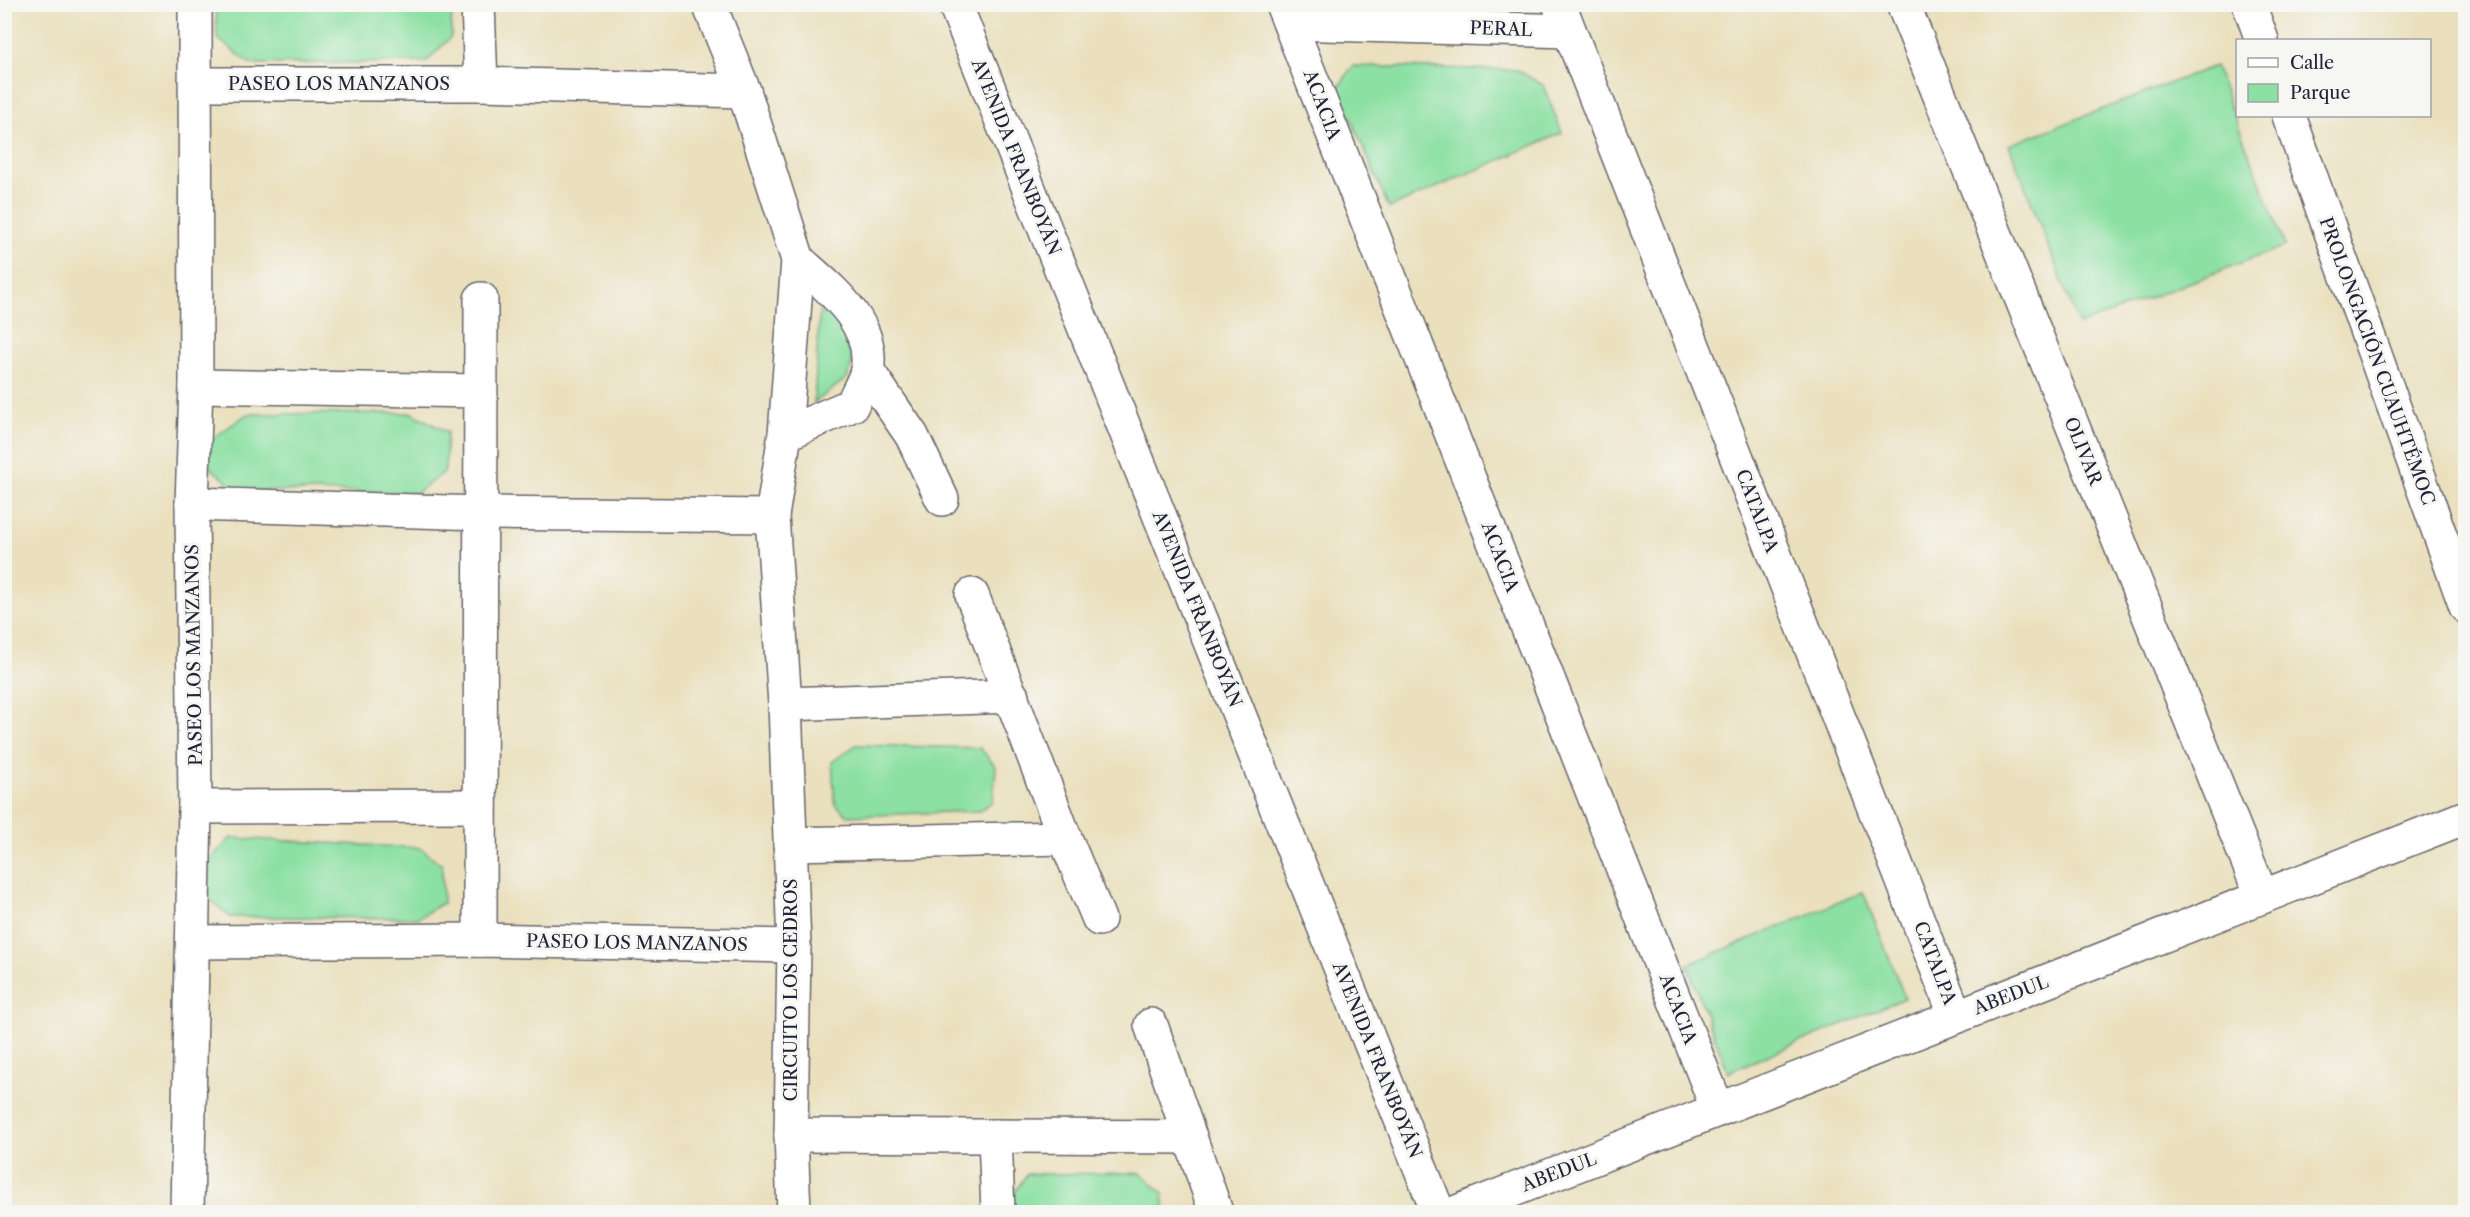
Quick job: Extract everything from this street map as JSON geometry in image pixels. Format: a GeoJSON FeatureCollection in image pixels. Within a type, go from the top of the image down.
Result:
{"type":"FeatureCollection","features":[{"type":"Feature","properties":{"kind":"street","name":"PASEO LOS MANZANOS"},"geometry":{"type":"LineString","coordinates":[[187,1212],[195,807],[192,504],[196,386],[195,4]]}},
{"type":"Feature","properties":{"kind":"street"},"geometry":{"type":"LineString","coordinates":[[478,4],[481,84]]}},
{"type":"Feature","properties":{"kind":"street","name":"CIRCUITO LOS CEDROS"},"geometry":{"type":"LineString","coordinates":[[709,4],[744,92],[798,260],[785,434],[772,516],[785,704],[794,946],[791,1135],[794,1212]]}},
{"type":"Feature","properties":{"kind":"street","name":"AVENIDA FRANBOYÁN"},"geometry":{"type":"LineString","coordinates":[[955,4],[1438,1212]]}},
{"type":"Feature","properties":{"kind":"street","name":"OLIVAR"},"geometry":{"type":"LineString","coordinates":[[1903,4],[2262,897]]}},
{"type":"Feature","properties":{"kind":"street"},"geometry":{"type":"LineString","coordinates":[[2249,4],[2262,39]]}},
{"type":"Feature","properties":{"kind":"street","name":"PERAL"},"geometry":{"type":"LineString","coordinates":[[1286,14],[1564,18]]}},
{"type":"Feature","properties":{"kind":"street","name":"ACACIA"},"geometry":{"type":"LineString","coordinates":[[1286,14],[1718,1110]]}},
{"type":"Feature","properties":{"kind":"street","name":"CATALPA"},"geometry":{"type":"LineString","coordinates":[[1564,18],[1956,1017]]}},
{"type":"Feature","properties":{"kind":"street","name":"PASEO LOS MANZANOS"},"geometry":{"type":"LineString","coordinates":[[197,84],[481,84],[744,92]]}},
{"type":"Feature","properties":{"kind":"street","name":"PROLONGACIÓN CUAUHTÉMOC"},"geometry":{"type":"LineString","coordinates":[[2289,117],[2466,607]]}},
{"type":"Feature","properties":{"kind":"street","name":"CIRCUITO LOS CEDROS"},"geometry":{"type":"LineString","coordinates":[[785,434],[852,405],[867,370],[866,337],[842,300],[798,260]]}},
{"type":"Feature","properties":{"kind":"street"},"geometry":{"type":"LineString","coordinates":[[480,940],[481,300]]}},
{"type":"Feature","properties":{"kind":"street"},"geometry":{"type":"LineString","coordinates":[[867,370],[912,436],[942,500]]}},
{"type":"Feature","properties":{"kind":"street"},"geometry":{"type":"LineString","coordinates":[[196,386],[480,391]]}},
{"type":"Feature","properties":{"kind":"street"},"geometry":{"type":"LineString","coordinates":[[192,504],[481,513],[772,516]]}},
{"type":"Feature","properties":{"kind":"street"},"geometry":{"type":"LineString","coordinates":[[972,595],[1065,838],[1099,919]]}},
{"type":"Feature","properties":{"kind":"street"},"geometry":{"type":"LineString","coordinates":[[785,704],[1012,696]]}},
{"type":"Feature","properties":{"kind":"street"},"geometry":{"type":"LineString","coordinates":[[195,807],[480,806]]}},
{"type":"Feature","properties":{"kind":"street","name":"ABEDUL"},"geometry":{"type":"LineString","coordinates":[[1457,1212],[2466,817]]}},
{"type":"Feature","properties":{"kind":"street"},"geometry":{"type":"LineString","coordinates":[[790,844],[1065,838]]}},
{"type":"Feature","properties":{"kind":"street","name":"PASEO LOS MANZANOS"},"geometry":{"type":"LineString","coordinates":[[193,942],[480,940],[794,946]]}},
{"type":"Feature","properties":{"kind":"street"},"geometry":{"type":"LineString","coordinates":[[1151,1025],[1216,1212]]}},
{"type":"Feature","properties":{"kind":"street"},"geometry":{"type":"LineString","coordinates":[[791,1135],[1190,1137]]}},
{"type":"Feature","properties":{"kind":"street"},"geometry":{"type":"LineString","coordinates":[[995,1136],[998,1212]]}},
{"type":"Feature","properties":{"kind":"green space"},"geometry":{"type":"Polygon","coordinates":[[[216,5],[452,5],[451,37],[426,62],[251,64],[217,38],[216,5]]]}},
{"type":"Feature","properties":{"kind":"green space"},"geometry":{"type":"Polygon","coordinates":[[[1353,66],[1517,70],[1543,85],[1562,133],[1389,208],[1338,88],[1353,66]]]}},
{"type":"Feature","properties":{"kind":"green space"},"geometry":{"type":"Polygon","coordinates":[[[2215,66],[2285,246],[2079,325],[2009,145],[2215,66]]]}},
{"type":"Feature","properties":{"kind":"green space"},"geometry":{"type":"Polygon","coordinates":[[[820,305],[836,315],[853,346],[852,363],[847,378],[814,403],[820,305]]]}},
{"type":"Feature","properties":{"kind":"green space"},"geometry":{"type":"Polygon","coordinates":[[[412,413],[447,432],[445,471],[417,493],[238,490],[208,466],[211,440],[247,414],[412,413]]]}},
{"type":"Feature","properties":{"kind":"green space"},"geometry":{"type":"Polygon","coordinates":[[[856,745],[980,748],[996,767],[993,801],[979,811],[848,816],[835,804],[832,762],[856,745]]]}},
{"type":"Feature","properties":{"kind":"green space"},"geometry":{"type":"Polygon","coordinates":[[[231,838],[420,848],[442,865],[443,903],[418,918],[230,917],[207,897],[208,861],[231,838]]]}},
{"type":"Feature","properties":{"kind":"green space"},"geometry":{"type":"Polygon","coordinates":[[[1863,892],[1905,998],[1728,1072],[1687,965],[1863,892]]]}},
{"type":"Feature","properties":{"kind":"green space"},"geometry":{"type":"Polygon","coordinates":[[[1141,1173],[1163,1193],[1165,1212],[1008,1212],[1007,1203],[1027,1174],[1141,1173]]]}}]}
